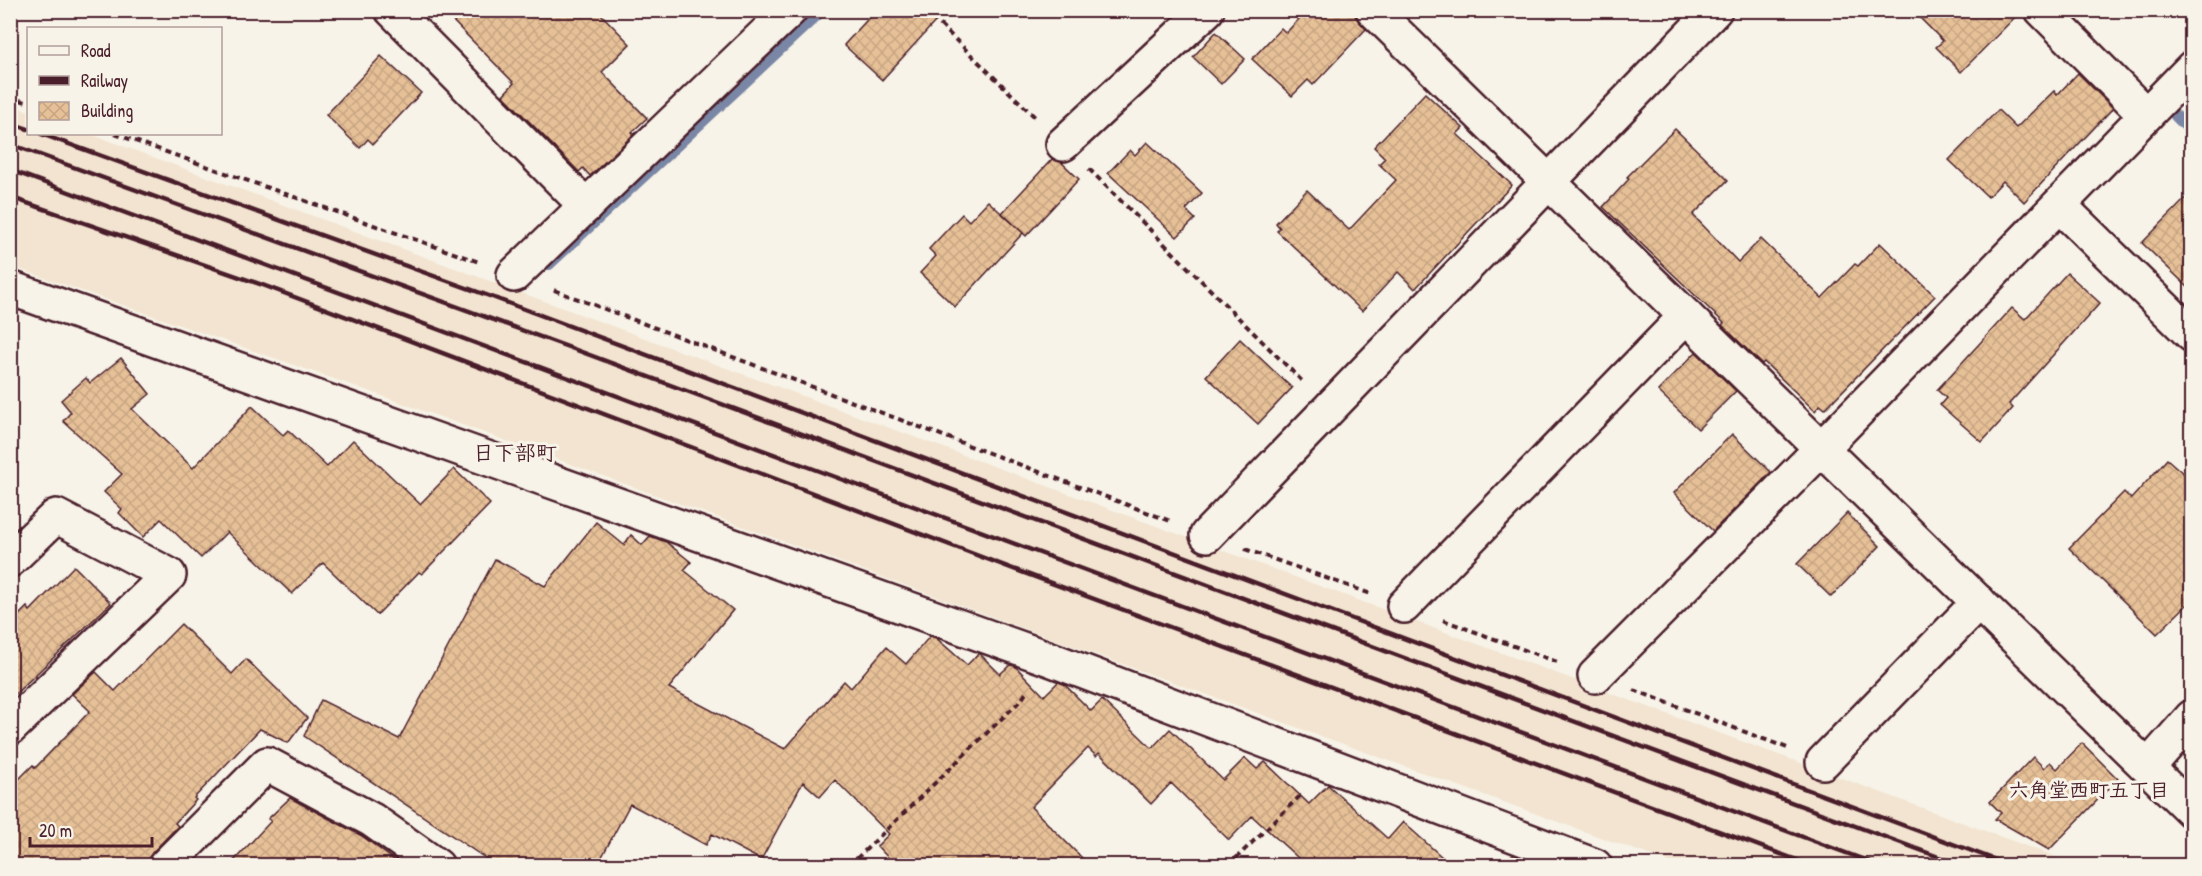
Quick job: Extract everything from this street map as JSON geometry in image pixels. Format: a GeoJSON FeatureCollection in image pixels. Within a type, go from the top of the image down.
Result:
{"type":"FeatureCollection","features":[{"type":"Feature","properties":{"kind":"street"},"geometry":{"type":"LineString","coordinates":[[392,10],[586,206]]}},
{"type":"Feature","properties":{"kind":"street"},"geometry":{"type":"LineString","coordinates":[[514,275],[790,10]]}},
{"type":"Feature","properties":{"kind":"street"},"geometry":{"type":"LineString","coordinates":[[1063,144],[1207,10]]}},
{"type":"Feature","properties":{"kind":"street"},"geometry":{"type":"LineString","coordinates":[[1373,10],[2192,811]]}},
{"type":"Feature","properties":{"kind":"street"},"geometry":{"type":"LineString","coordinates":[[1207,535],[1715,10]]}},
{"type":"Feature","properties":{"kind":"street"},"geometry":{"type":"LineString","coordinates":[[2042,10],[2146,115]]}},
{"type":"Feature","properties":{"kind":"street"},"geometry":{"type":"LineString","coordinates":[[1595,676],[1822,448],[2192,68]]}},
{"type":"Feature","properties":{"kind":"street"},"geometry":{"type":"LineString","coordinates":[[2059,205],[2192,335]]}},
{"type":"Feature","properties":{"kind":"street"},"geometry":{"type":"LineString","coordinates":[[10,288],[1050,659],[1332,765],[1558,857],[1595,866]]}},
{"type":"Feature","properties":{"kind":"street"},"geometry":{"type":"LineString","coordinates":[[1404,606],[1686,316]]}},
{"type":"Feature","properties":{"kind":"street"},"geometry":{"type":"LineString","coordinates":[[10,560],[56,516],[169,575],[10,728]]}},
{"type":"Feature","properties":{"kind":"street"},"geometry":{"type":"LineString","coordinates":[[1823,762],[1979,602]]}},
{"type":"Feature","properties":{"kind":"street"},"geometry":{"type":"LineString","coordinates":[[2148,767],[2192,717]]}},
{"type":"Feature","properties":{"kind":"street"},"geometry":{"type":"LineString","coordinates":[[165,866],[267,764],[372,820],[437,866]]}},
{"type":"Feature","properties":{"kind":"path"},"geometry":{"type":"LineString","coordinates":[[924,10],[1063,144],[1330,409]]}},
{"type":"Feature","properties":{"kind":"path"},"geometry":{"type":"LineString","coordinates":[[10,96],[27,103]]}},
{"type":"Feature","properties":{"kind":"path"},"geometry":{"type":"LineString","coordinates":[[118,135],[514,275],[1207,535],[1595,676],[1823,762]]}},
{"type":"Feature","properties":{"kind":"path"},"geometry":{"type":"LineString","coordinates":[[849,866],[1022,699],[1050,659]]}},
{"type":"Feature","properties":{"kind":"path"},"geometry":{"type":"LineString","coordinates":[[1228,866],[1332,765]]}},
{"type":"Feature","properties":{"kind":"shaded area"},"geometry":{"type":"Polygon","coordinates":[[[10,104],[27,111],[27,135],[93,135],[2078,865],[1677,865],[374,393],[11,266],[10,104]]]}},
{"type":"Feature","properties":{"kind":"building"},"geometry":{"type":"Polygon","coordinates":[[[442,10],[597,10],[630,44],[602,72],[647,118],[632,132],[634,134],[590,176],[583,168],[579,172],[503,95],[514,83],[442,10]]]}},
{"type":"Feature","properties":{"kind":"building"},"geometry":{"type":"Polygon","coordinates":[[[876,10],[946,10],[882,80],[844,45],[876,10]]]}},
{"type":"Feature","properties":{"kind":"building"},"geometry":{"type":"Polygon","coordinates":[[[1307,10],[1355,10],[1355,16],[1366,29],[1313,85],[1308,80],[1292,96],[1252,59],[1281,28],[1286,33],[1307,10]]]}},
{"type":"Feature","properties":{"kind":"building"},"geometry":{"type":"Polygon","coordinates":[[[1912,10],[2022,10],[1961,72],[1936,47],[1943,41],[1912,10]]]}},
{"type":"Feature","properties":{"kind":"building"},"geometry":{"type":"Polygon","coordinates":[[[1216,32],[1245,59],[1221,84],[1193,57],[1216,32]]]}},
{"type":"Feature","properties":{"kind":"building"},"geometry":{"type":"Polygon","coordinates":[[[381,56],[421,93],[373,144],[368,139],[360,148],[326,115],[381,56]]]}},
{"type":"Feature","properties":{"kind":"building"},"geometry":{"type":"Polygon","coordinates":[[[2078,73],[2113,108],[2024,202],[2003,181],[1988,197],[1949,160],[1998,110],[2016,128],[2054,91],[2057,95],[2078,73]]]}},
{"type":"Feature","properties":{"kind":"building"},"geometry":{"type":"Polygon","coordinates":[[[1425,93],[1463,128],[1457,134],[1512,185],[1415,289],[1398,272],[1362,311],[1277,231],[1280,228],[1276,223],[1307,190],[1349,230],[1396,180],[1379,164],[1385,158],[1374,147],[1425,93]]]}},
{"type":"Feature","properties":{"kind":"building"},"geometry":{"type":"Polygon","coordinates":[[[1675,129],[1728,180],[1693,215],[1738,262],[1761,239],[1822,298],[1855,264],[1858,266],[1880,243],[1935,296],[1825,409],[1820,405],[1815,411],[1764,362],[1762,364],[1722,325],[1724,323],[1603,207],[1629,179],[1627,177],[1675,129]]]}},
{"type":"Feature","properties":{"kind":"building"},"geometry":{"type":"Polygon","coordinates":[[[1147,142],[1202,193],[1186,210],[1195,219],[1177,237],[1108,173],[1130,150],[1135,155],[1147,142]]]}},
{"type":"Feature","properties":{"kind":"building"},"geometry":{"type":"Polygon","coordinates":[[[1052,159],[1061,162],[1079,179],[1026,236],[1002,213],[1052,159]]]}},
{"type":"Feature","properties":{"kind":"building"},"geometry":{"type":"Polygon","coordinates":[[[2192,192],[2192,291],[2142,243],[2192,192]]]}},
{"type":"Feature","properties":{"kind":"building"},"geometry":{"type":"Polygon","coordinates":[[[988,201],[1023,233],[955,307],[920,273],[936,256],[929,249],[962,214],[969,221],[988,201]]]}},
{"type":"Feature","properties":{"kind":"building"},"geometry":{"type":"Polygon","coordinates":[[[2067,273],[2100,303],[2009,404],[2013,408],[1982,442],[1940,405],[1946,398],[1937,390],[2012,308],[2025,319],[2067,273]]]}},
{"type":"Feature","properties":{"kind":"building"},"geometry":{"type":"Polygon","coordinates":[[[1240,339],[1292,388],[1258,424],[1206,376],[1240,339]]]}},
{"type":"Feature","properties":{"kind":"building"},"geometry":{"type":"Polygon","coordinates":[[[1696,352],[1736,391],[1698,429],[1658,391],[1696,352]]]}},
{"type":"Feature","properties":{"kind":"building"},"geometry":{"type":"Polygon","coordinates":[[[121,358],[150,394],[132,409],[193,468],[252,406],[283,435],[288,430],[327,467],[353,440],[420,504],[454,469],[490,504],[422,574],[419,572],[377,615],[323,563],[292,594],[227,532],[201,558],[161,519],[143,537],[119,513],[122,509],[104,492],[122,474],[63,421],[71,412],[61,400],[86,378],[90,383],[121,358]]]}},
{"type":"Feature","properties":{"kind":"building"},"geometry":{"type":"Polygon","coordinates":[[[1732,434],[1771,472],[1713,531],[1674,493],[1732,434]]]}},
{"type":"Feature","properties":{"kind":"building"},"geometry":{"type":"Polygon","coordinates":[[[2167,459],[2192,481],[2192,600],[2157,634],[2069,548],[2124,492],[2131,499],[2167,459]]]}},
{"type":"Feature","properties":{"kind":"building"},"geometry":{"type":"Polygon","coordinates":[[[1847,513],[1880,546],[1831,597],[1797,564],[1847,513]]]}},
{"type":"Feature","properties":{"kind":"building"},"geometry":{"type":"Polygon","coordinates":[[[596,522],[624,545],[631,535],[642,545],[650,536],[666,542],[691,562],[684,570],[733,610],[669,688],[785,749],[844,681],[851,688],[886,647],[906,664],[930,636],[936,638],[967,665],[979,653],[1000,674],[1010,665],[1015,666],[1044,696],[1058,682],[1064,684],[1091,711],[1102,700],[1152,748],[1170,729],[1223,780],[1245,758],[1257,769],[1265,762],[1309,804],[1328,785],[1388,839],[1403,822],[1452,866],[1307,866],[1252,816],[1229,840],[1171,783],[1151,804],[1099,753],[1096,756],[1088,748],[1031,807],[1090,866],[896,866],[877,846],[889,834],[835,780],[820,797],[803,782],[761,860],[712,834],[706,845],[630,804],[597,866],[497,866],[304,736],[321,700],[399,739],[495,559],[545,586],[596,522]]]}},
{"type":"Feature","properties":{"kind":"building"},"geometry":{"type":"Polygon","coordinates":[[[74,566],[111,603],[10,699],[10,624],[27,607],[30,611],[74,566]]]}},
{"type":"Feature","properties":{"kind":"building"},"geometry":{"type":"Polygon","coordinates":[[[181,624],[232,674],[246,659],[307,718],[288,743],[260,729],[194,798],[196,800],[175,823],[178,826],[152,853],[147,866],[10,866],[10,788],[33,765],[35,768],[90,711],[72,694],[96,672],[115,691],[181,624]]]}},
{"type":"Feature","properties":{"kind":"building"},"geometry":{"type":"Polygon","coordinates":[[[2082,743],[2118,779],[2049,850],[1995,819],[2001,813],[1990,802],[2033,757],[2044,768],[2050,762],[2057,769],[2082,743]]]}},
{"type":"Feature","properties":{"kind":"building"},"geometry":{"type":"Polygon","coordinates":[[[290,798],[362,836],[402,866],[229,866],[271,821],[268,819],[290,798]]]}},
{"type":"Feature","properties":{"kind":"waterway"},"geometry":{"type":"LineString","coordinates":[[549,264],[822,10]]}},
{"type":"Feature","properties":{"kind":"waterway"},"geometry":{"type":"LineString","coordinates":[[2176,116],[2192,132]]}},
{"type":"Feature","properties":{"kind":"railway"},"geometry":{"type":"LineString","coordinates":[[10,123],[27,129]]}},
{"type":"Feature","properties":{"kind":"railway"},"geometry":{"type":"LineString","coordinates":[[44,135],[492,297],[2012,866]]}},
{"type":"Feature","properties":{"kind":"railway"},"geometry":{"type":"LineString","coordinates":[[10,144],[579,351],[1963,866]]}},
{"type":"Feature","properties":{"kind":"railway"},"geometry":{"type":"LineString","coordinates":[[10,170],[1881,866]]}},
{"type":"Feature","properties":{"kind":"railway"},"geometry":{"type":"LineString","coordinates":[[10,197],[260,284],[1008,567],[1813,866]]}},
{"type":"Feature","properties":{"kind":"district","name":"日下部町"},"geometry":{"type":"Point","coordinates":[515,453]}},
{"type":"Feature","properties":{"kind":"district","name":"六角堂西町五丁目"},"geometry":{"type":"Point","coordinates":[2089,790]}}]}
